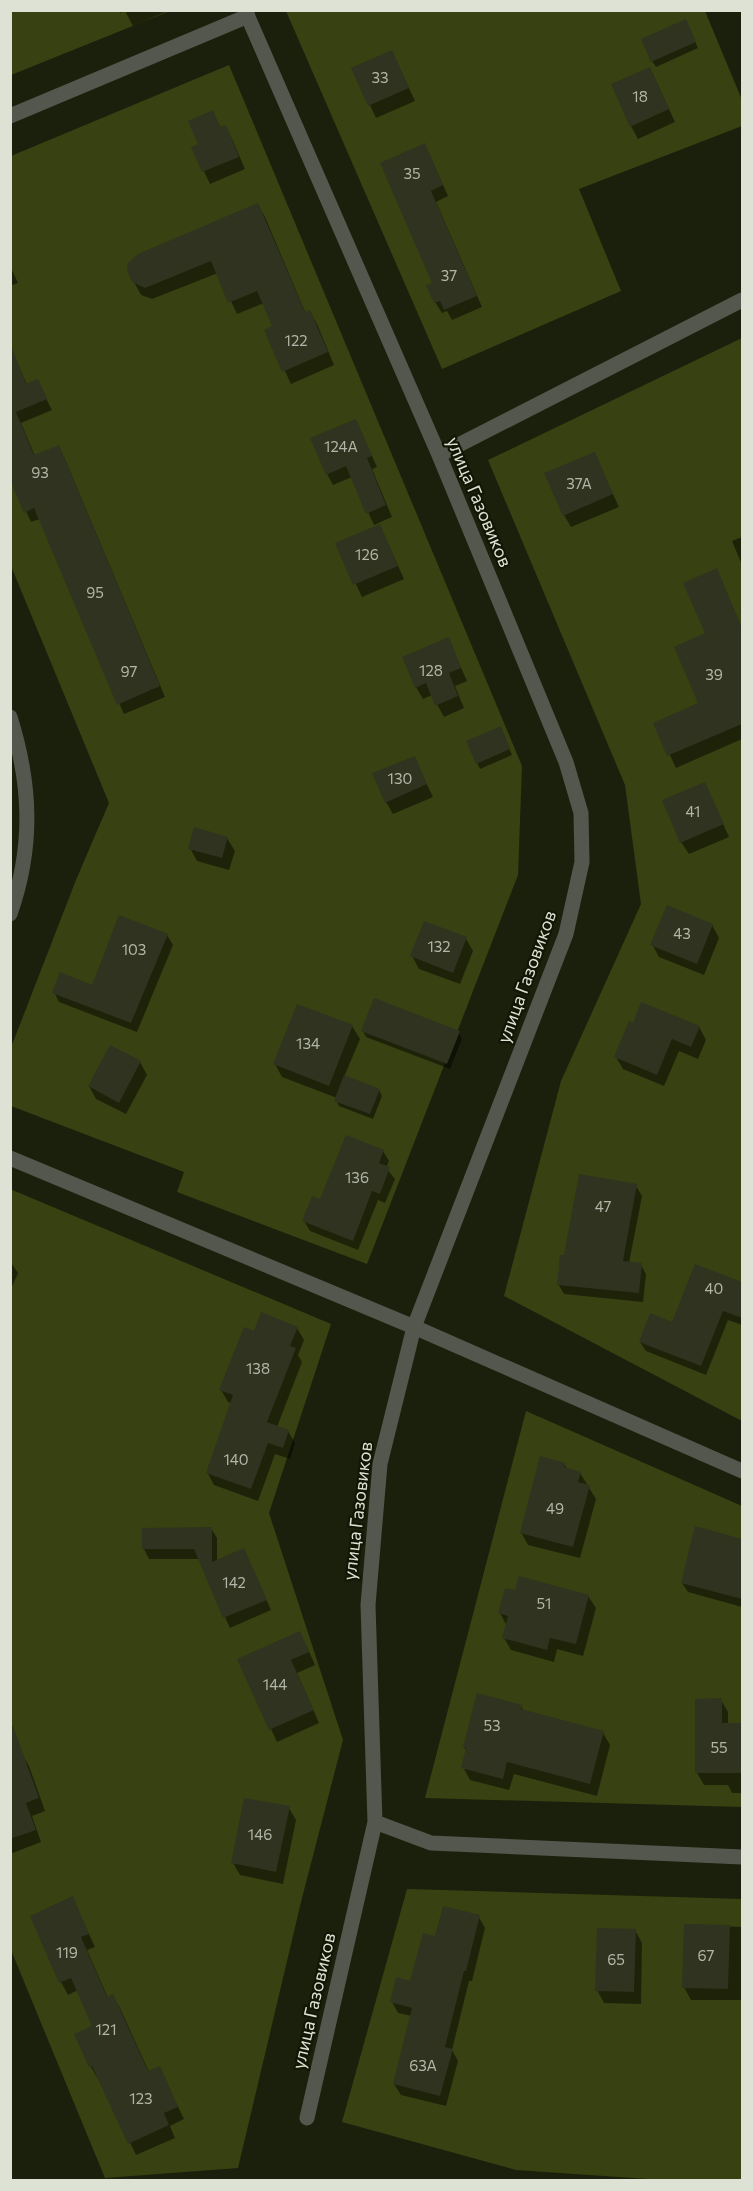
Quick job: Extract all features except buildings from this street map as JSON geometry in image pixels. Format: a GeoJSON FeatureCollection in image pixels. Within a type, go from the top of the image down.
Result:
{"type":"FeatureCollection","features":[{"type":"Feature","properties":{"kind":"street"},"geometry":{"type":"LineString","coordinates":[[10,116],[246,13]]}},
{"type":"Feature","properties":{"kind":"street","name":"улица Газовиков"},"geometry":{"type":"LineString","coordinates":[[246,13],[439,455],[566,762],[581,813],[582,862],[566,934],[414,1327],[380,1464],[368,1605],[375,1822],[307,2118]]}},
{"type":"Feature","properties":{"kind":"street"},"geometry":{"type":"LineString","coordinates":[[439,455],[742,300]]}},
{"type":"Feature","properties":{"kind":"street"},"geometry":{"type":"LineString","coordinates":[[10,717],[21,753],[28,798],[26,849],[10,914]]}},
{"type":"Feature","properties":{"kind":"street"},"geometry":{"type":"LineString","coordinates":[[10,1158],[414,1327],[742,1471]]}},
{"type":"Feature","properties":{"kind":"street"},"geometry":{"type":"LineString","coordinates":[[375,1822],[431,1843],[742,1857]]}},
{"type":"Feature","properties":{"kind":"green space"},"geometry":{"type":"Polygon","coordinates":[[[11,10],[170,10],[170,11],[11,75],[11,10]]]}},
{"type":"Feature","properties":{"kind":"green space"},"geometry":{"type":"Polygon","coordinates":[[[286,11],[705,11],[742,100],[742,126],[579,189],[621,291],[442,369],[286,11]]]}},
{"type":"Feature","properties":{"kind":"green space"},"geometry":{"type":"Polygon","coordinates":[[[229,65],[522,766],[518,875],[367,1264],[177,1192],[184,1172],[11,1106],[10,1050],[76,880],[109,803],[11,566],[11,156],[229,65]]]}},
{"type":"Feature","properties":{"kind":"green space"},"geometry":{"type":"Polygon","coordinates":[[[742,338],[742,1421],[504,1296],[561,1081],[641,904],[625,785],[488,460],[742,338]]]}},
{"type":"Feature","properties":{"kind":"green space"},"geometry":{"type":"Polygon","coordinates":[[[10,1189],[331,1324],[269,1513],[343,1740],[301,1902],[238,2168],[105,2178],[11,1950],[10,1189]]]}},
{"type":"Feature","properties":{"kind":"green space"},"geometry":{"type":"Polygon","coordinates":[[[526,1411],[742,1506],[742,1807],[425,1798],[526,1411]]]}},
{"type":"Feature","properties":{"kind":"green space"},"geometry":{"type":"Polygon","coordinates":[[[407,1889],[742,1899],[742,2180],[663,2180],[516,2170],[342,2122],[407,1889]]]}}]}
